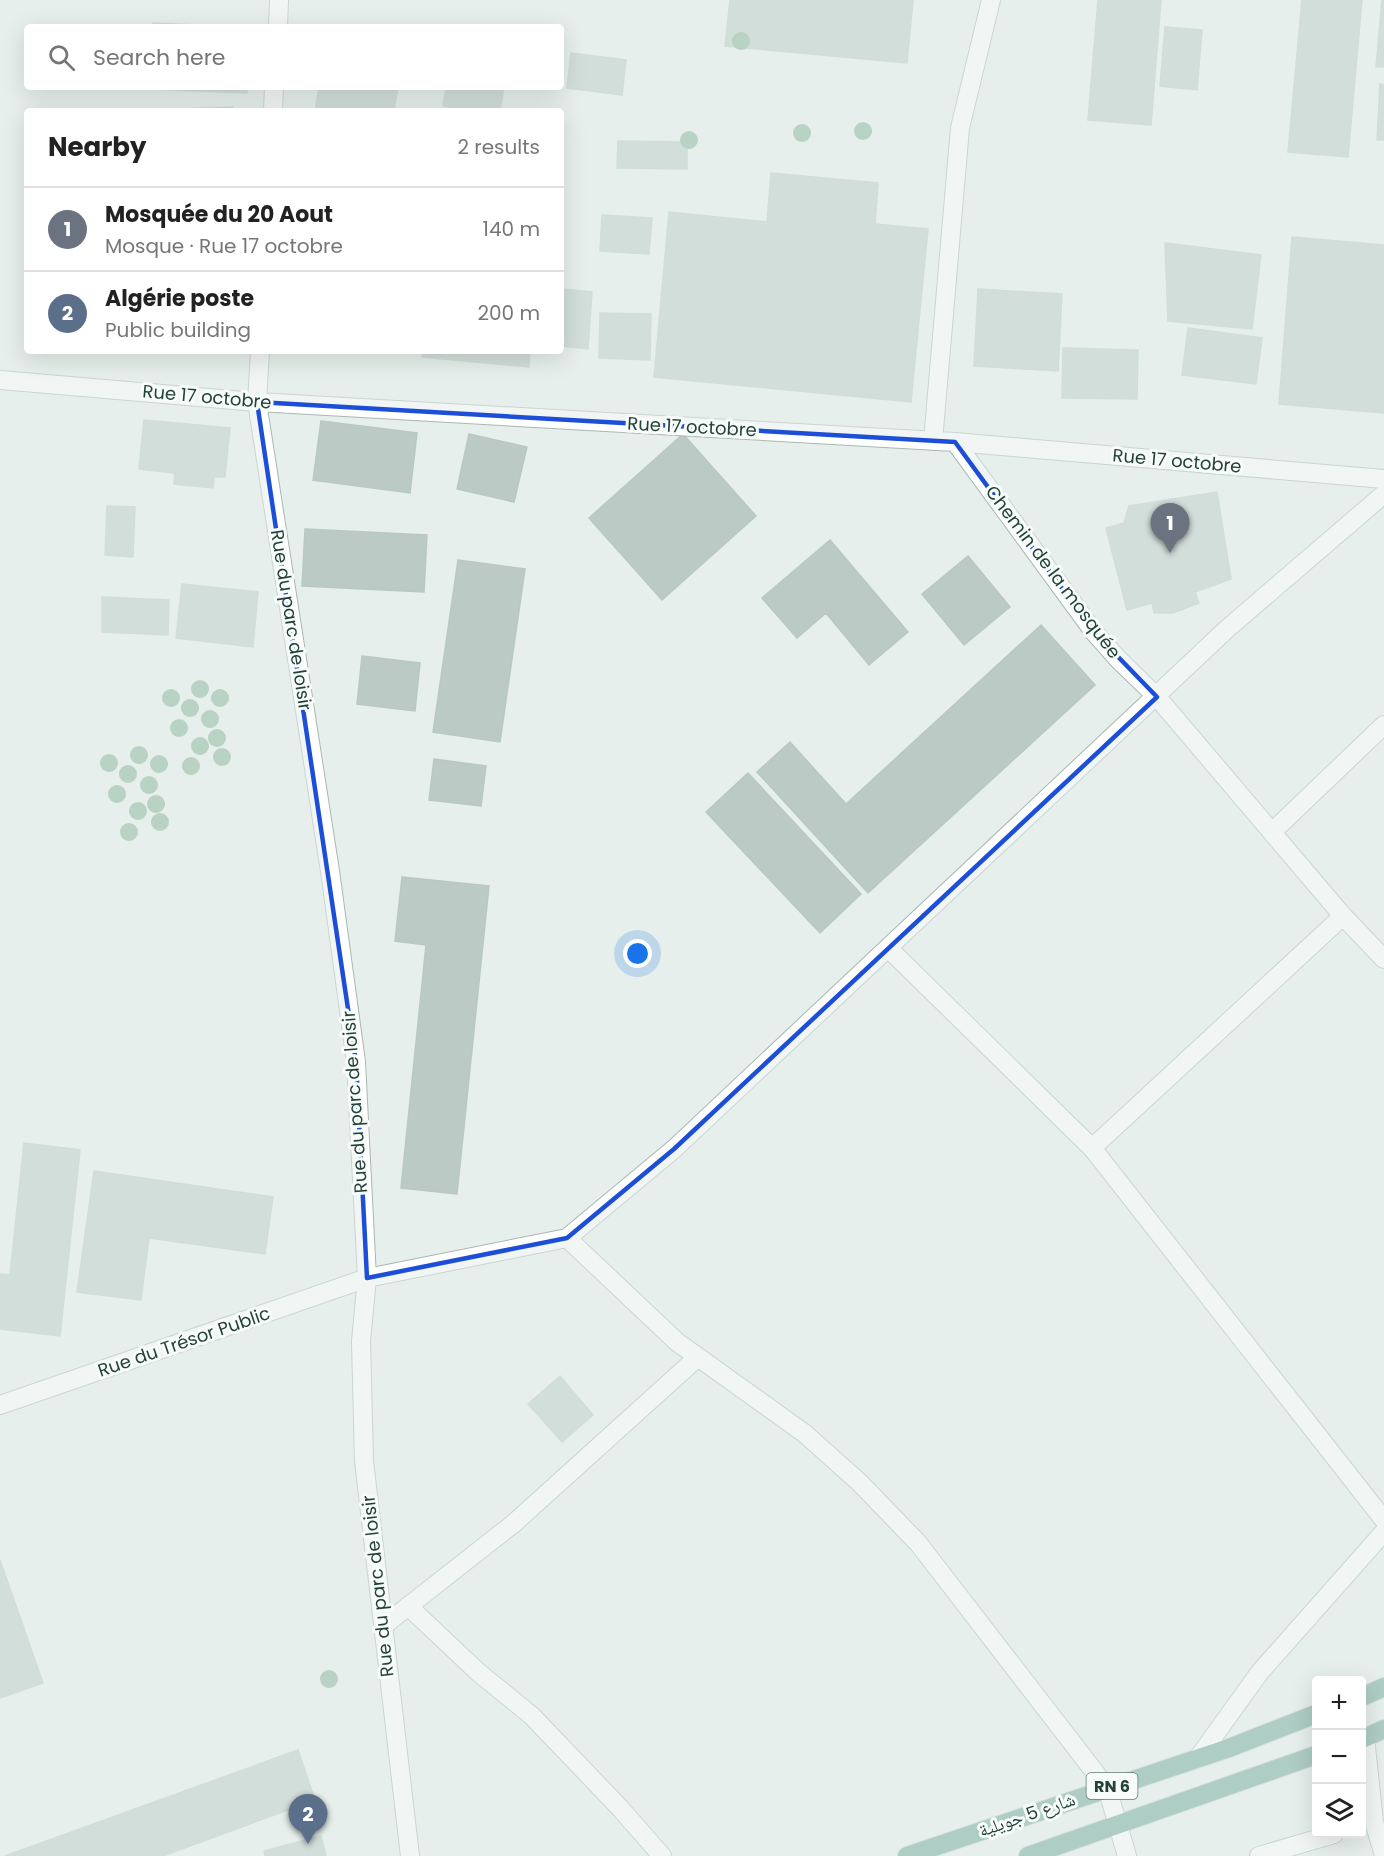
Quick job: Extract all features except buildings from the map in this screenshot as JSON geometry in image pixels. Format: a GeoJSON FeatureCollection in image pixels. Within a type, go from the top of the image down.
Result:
{"type":"FeatureCollection","features":[{"type":"Feature","properties":{"kind":"main road"},"geometry":{"type":"LineString","coordinates":[[1366,1695],[1384,1687]]}},
{"type":"Feature","properties":{"kind":"main road","name":"شارع 5 جويلية"},"geometry":{"type":"LineString","coordinates":[[907,1856],[1198,1758],[1312,1716]]}},
{"type":"Feature","properties":{"kind":"main road"},"geometry":{"type":"LineString","coordinates":[[1366,1737],[1384,1729]]}},
{"type":"Feature","properties":{"kind":"main road","name":"RN 6"},"geometry":{"type":"LineString","coordinates":[[1028,1856],[1312,1757]]}},
{"type":"Feature","properties":{"kind":"street"},"geometry":{"type":"LineString","coordinates":[[278,24],[279,0]]}},
{"type":"Feature","properties":{"kind":"street"},"geometry":{"type":"LineString","coordinates":[[933,441],[960,128],[991,0]]}},
{"type":"Feature","properties":{"kind":"street"},"geometry":{"type":"LineString","coordinates":[[273,108],[274,90]]}},
{"type":"Feature","properties":{"kind":"street","name":"Rue du parc de loisir"},"geometry":{"type":"LineString","coordinates":[[260,354],[257,402],[330,871],[356,1062],[367,1278],[361,1341],[364,1461],[410,1856]]}},
{"type":"Feature","properties":{"kind":"street","name":"Rue 17 octobre"},"geometry":{"type":"LineString","coordinates":[[0,380],[257,402],[955,442],[1384,479]]}},
{"type":"Feature","properties":{"kind":"street","name":"Chemin de la mosquée"},"geometry":{"type":"LineString","coordinates":[[955,442],[1094,632],[1118,659],[1157,696],[1343,916],[1384,959]]}},
{"type":"Feature","properties":{"kind":"street"},"geometry":{"type":"LineString","coordinates":[[1127,1856],[1107,1788],[918,1543],[859,1482],[804,1433],[677,1342],[567,1238],[674,1149],[1228,628],[1384,494]]}},
{"type":"Feature","properties":{"kind":"street"},"geometry":{"type":"LineString","coordinates":[[1272,832],[1384,725]]}},
{"type":"Feature","properties":{"kind":"street"},"geometry":{"type":"LineString","coordinates":[[1092,1148],[1343,916]]}},
{"type":"Feature","properties":{"kind":"street"},"geometry":{"type":"LineString","coordinates":[[888,948],[1092,1148],[1384,1520]]}},
{"type":"Feature","properties":{"kind":"street","name":"Rue du Trésor Public"},"geometry":{"type":"LineString","coordinates":[[0,1406],[367,1278],[567,1238]]}},
{"type":"Feature","properties":{"kind":"street"},"geometry":{"type":"LineString","coordinates":[[382,1626],[513,1524],[698,1357]]}},
{"type":"Feature","properties":{"kind":"street"},"geometry":{"type":"LineString","coordinates":[[1198,1758],[1260,1672],[1384,1532]]}},
{"type":"Feature","properties":{"kind":"street"},"geometry":{"type":"LineString","coordinates":[[408,1606],[478,1672],[532,1716],[620,1808],[662,1856]]}},
{"type":"Feature","properties":{"kind":"street"},"geometry":{"type":"LineString","coordinates":[[1366,1763],[1373,1822],[1384,1855]]}},
{"type":"Feature","properties":{"kind":"street"},"geometry":{"type":"LineString","coordinates":[[1259,1856],[1318,1838]]}},
{"type":"Feature","properties":{"kind":"highlighted area"},"geometry":{"type":"Polygon","coordinates":[[[257,402],[955,442],[1094,632],[1157,697],[674,1149],[567,1238],[367,1278],[356,1062],[257,402]]]}},
{"type":"Feature","properties":{"kind":"place","name":"Mosquée du 20 Aout"},"geometry":{"type":"Point","coordinates":[1170,553]}},
{"type":"Feature","properties":{"kind":"place","name":"Algérie poste"},"geometry":{"type":"Point","coordinates":[308,1844]}}]}
